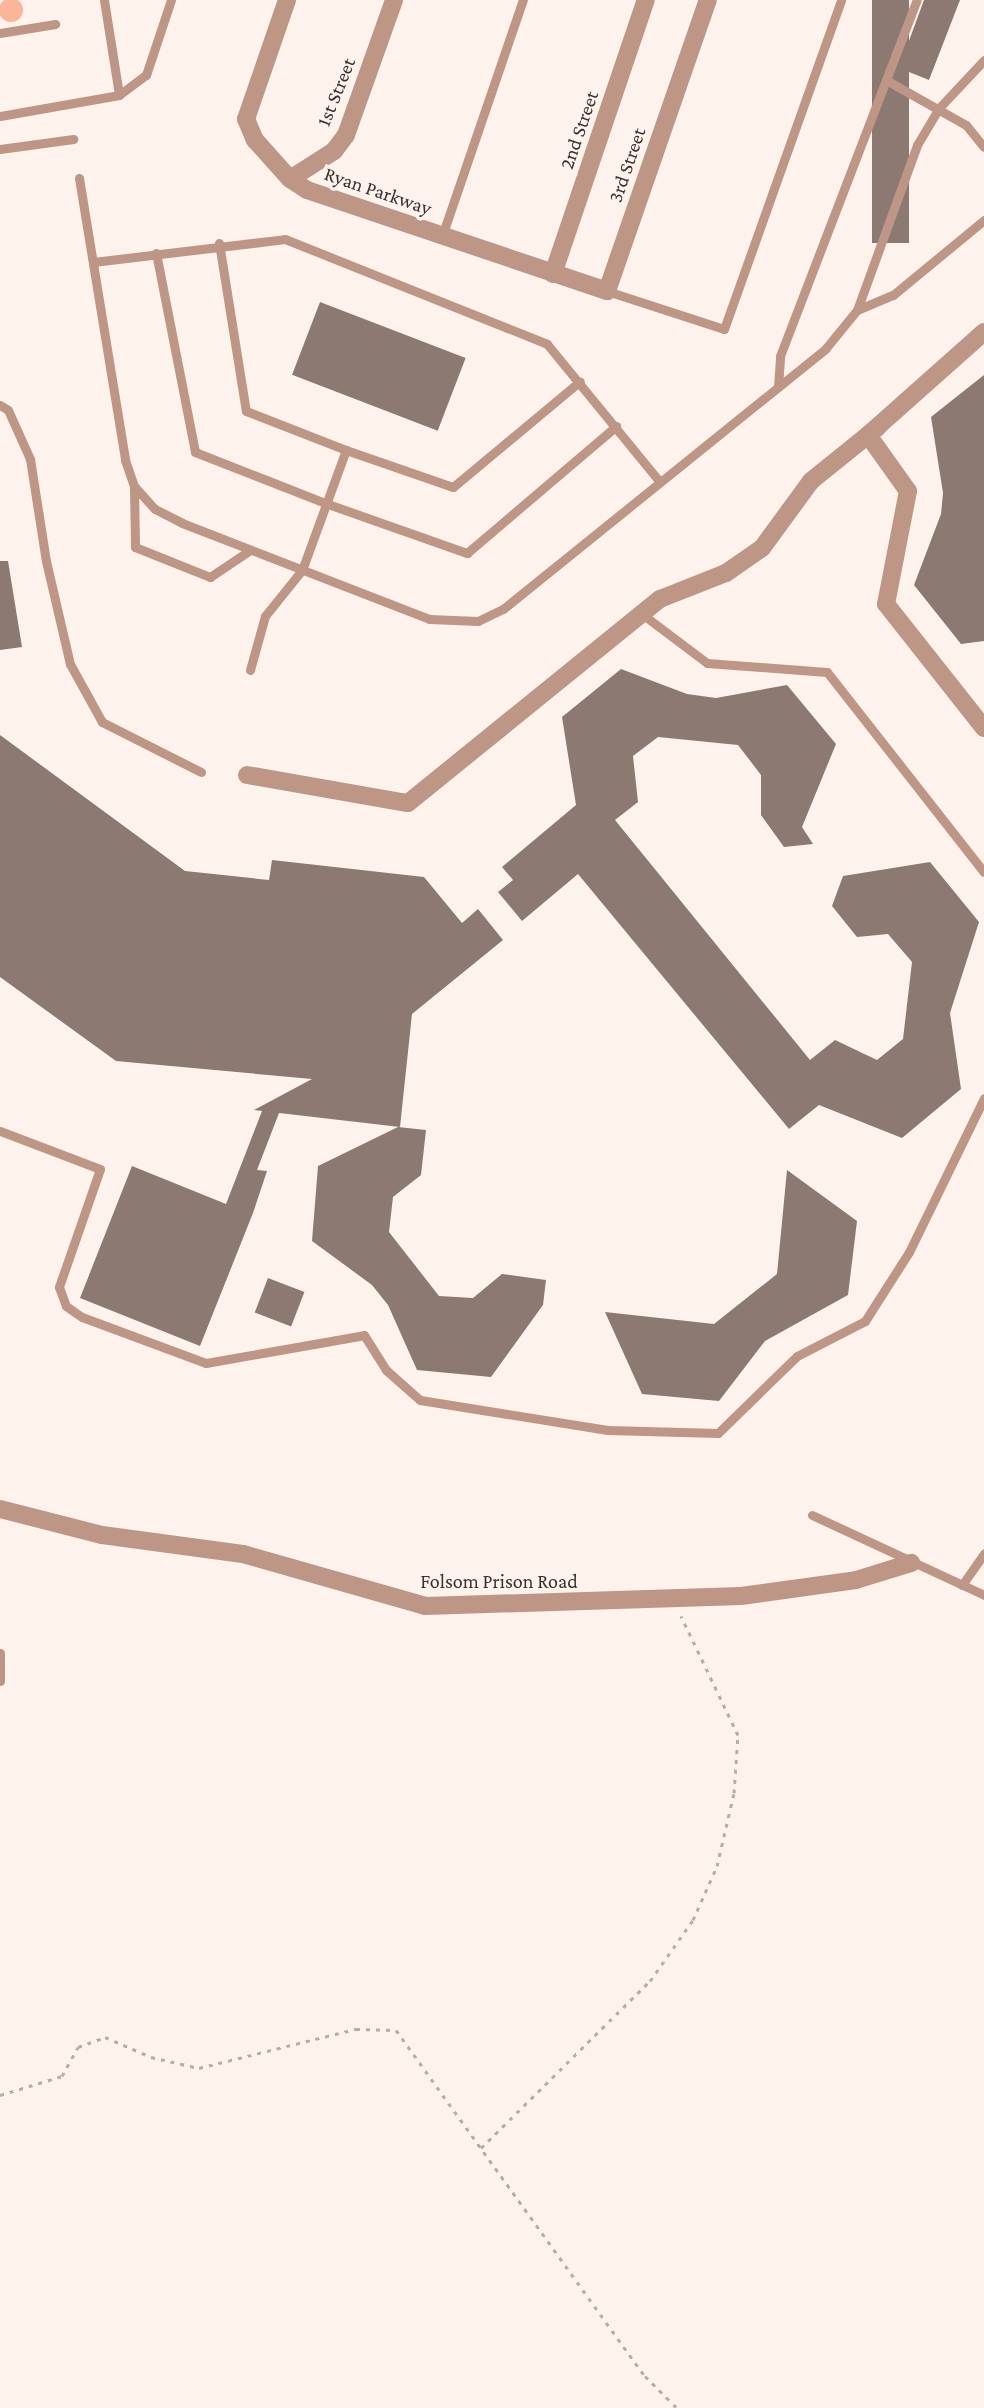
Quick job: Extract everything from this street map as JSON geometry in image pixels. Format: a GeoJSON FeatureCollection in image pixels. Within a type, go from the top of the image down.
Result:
{"type":"FeatureCollection","features":[{"type":"Feature","properties":{"kind":"street","name":"Ryan Parkway"},"geometry":{"type":"LineString","coordinates":[[287,0],[246,119],[255,140],[290,179],[307,190],[553,274]]}},
{"type":"Feature","properties":{"kind":"street","name":"1st Street"},"geometry":{"type":"LineString","coordinates":[[290,179],[334,151],[346,135],[394,0]]}},
{"type":"Feature","properties":{"kind":"street","name":"2nd Street"},"geometry":{"type":"LineString","coordinates":[[553,274],[646,0]]}},
{"type":"Feature","properties":{"kind":"street","name":"3rd Street"},"geometry":{"type":"LineString","coordinates":[[607,291],[708,0]]}},
{"type":"Feature","properties":{"kind":"street"},"geometry":{"type":"LineString","coordinates":[[553,274],[607,291]]}},
{"type":"Feature","properties":{"kind":"street"},"geometry":{"type":"LineString","coordinates":[[247,775],[408,803],[660,599],[726,573],[762,548],[811,481],[878,427],[984,332]]}},
{"type":"Feature","properties":{"kind":"street"},"geometry":{"type":"LineString","coordinates":[[878,427],[868,435],[908,491],[886,604],[984,728]]}},
{"type":"Feature","properties":{"kind":"street","name":"Folsom Prison Road"},"geometry":{"type":"LineString","coordinates":[[0,1509],[102,1535],[243,1554],[393,1601],[425,1606],[672,1599],[799,1590],[911,1563]]}},
{"type":"Feature","properties":{"kind":"lane"},"geometry":{"type":"LineString","coordinates":[[104,0],[119,95]]}},
{"type":"Feature","properties":{"kind":"lane"},"geometry":{"type":"LineString","coordinates":[[0,116],[119,95],[146,75],[171,0]]}},
{"type":"Feature","properties":{"kind":"lane"},"geometry":{"type":"LineString","coordinates":[[442,236],[523,0]]}},
{"type":"Feature","properties":{"kind":"lane"},"geometry":{"type":"LineString","coordinates":[[607,291],[724,329],[841,0]]}},
{"type":"Feature","properties":{"kind":"lane"},"geometry":{"type":"LineString","coordinates":[[778,387],[780,356],[917,0]]}},
{"type":"Feature","properties":{"kind":"lane"},"geometry":{"type":"LineString","coordinates":[[0,33],[55,24]]}},
{"type":"Feature","properties":{"kind":"lane"},"geometry":{"type":"LineString","coordinates":[[134,486],[155,509],[250,550],[429,619],[478,621],[503,609],[826,348],[857,310],[917,145],[939,108],[984,60]]}},
{"type":"Feature","properties":{"kind":"lane"},"geometry":{"type":"LineString","coordinates":[[886,80],[966,125],[984,147]]}},
{"type":"Feature","properties":{"kind":"lane"},"geometry":{"type":"LineString","coordinates":[[0,149],[73,139]]}},
{"type":"Feature","properties":{"kind":"lane"},"geometry":{"type":"LineString","coordinates":[[79,178],[125,460],[134,486],[135,547],[210,577],[250,550]]}},
{"type":"Feature","properties":{"kind":"lane"},"geometry":{"type":"LineString","coordinates":[[857,310],[893,295],[984,220]]}},
{"type":"Feature","properties":{"kind":"lane"},"geometry":{"type":"LineString","coordinates":[[93,262],[219,243],[285,239],[547,344],[660,482]]}},
{"type":"Feature","properties":{"kind":"lane"},"geometry":{"type":"LineString","coordinates":[[219,243],[246,411],[346,450],[453,487],[580,381]]}},
{"type":"Feature","properties":{"kind":"lane"},"geometry":{"type":"LineString","coordinates":[[156,253],[195,452],[325,503],[467,553],[616,426]]}},
{"type":"Feature","properties":{"kind":"lane"},"geometry":{"type":"LineString","coordinates":[[0,405],[8,410],[30,459],[46,561],[70,664],[102,722],[201,772]]}},
{"type":"Feature","properties":{"kind":"lane"},"geometry":{"type":"LineString","coordinates":[[250,670],[265,616],[302,570],[346,450]]}},
{"type":"Feature","properties":{"kind":"lane"},"geometry":{"type":"LineString","coordinates":[[642,614],[707,663],[827,672],[984,872]]}},
{"type":"Feature","properties":{"kind":"lane"},"geometry":{"type":"LineString","coordinates":[[0,1131],[100,1169],[59,1287],[66,1306],[82,1317],[206,1363],[364,1335],[386,1370],[420,1400],[608,1430],[718,1433],[797,1356],[865,1321],[909,1252],[984,1098]]}},
{"type":"Feature","properties":{"kind":"lane"},"geometry":{"type":"LineString","coordinates":[[812,1515],[984,1595]]}},
{"type":"Feature","properties":{"kind":"lane"},"geometry":{"type":"LineString","coordinates":[[962,1585],[984,1553]]}},
{"type":"Feature","properties":{"kind":"lane"},"geometry":{"type":"LineString","coordinates":[[0,1653],[0,1681]]}},
{"type":"Feature","properties":{"kind":"path"},"geometry":{"type":"LineString","coordinates":[[481,2148],[650,1981],[693,1920],[717,1866],[734,1793],[738,1735],[672,1599]]}},
{"type":"Feature","properties":{"kind":"path"},"geometry":{"type":"LineString","coordinates":[[0,2095],[62,2076],[78,2047],[105,2037],[151,2057],[199,2068],[380,2027],[396,2030],[406,2039],[645,2376],[677,2408]]}},
{"type":"Feature","properties":{"kind":"shaded area"},"geometry":{"type":"Polygon","coordinates":[[[11,-2],[22,5],[23,10],[16,21],[11,22],[0,15],[-1,10],[6,-1],[11,-2]]]}},
{"type":"Feature","properties":{"kind":"building"},"geometry":{"type":"Polygon","coordinates":[[[872,0],[909,0],[909,243],[872,243],[872,0]]]}},
{"type":"Feature","properties":{"kind":"building"},"geometry":{"type":"Polygon","coordinates":[[[924,0],[960,0],[929,80],[899,68],[924,0]]]}},
{"type":"Feature","properties":{"kind":"building"},"geometry":{"type":"Polygon","coordinates":[[[320,302],[466,358],[438,431],[292,375],[320,302]]]}},
{"type":"Feature","properties":{"kind":"building"},"geometry":{"type":"Polygon","coordinates":[[[984,375],[984,641],[961,644],[914,585],[941,514],[943,493],[931,417],[984,375]]]}},
{"type":"Feature","properties":{"kind":"building"},"geometry":{"type":"Polygon","coordinates":[[[0,561],[8,561],[22,647],[0,650],[0,561]]]}},
{"type":"Feature","properties":{"kind":"building"},"geometry":{"type":"Polygon","coordinates":[[[621,669],[687,694],[716,698],[787,685],[836,744],[802,827],[813,844],[784,847],[761,815],[761,775],[738,745],[658,737],[633,756],[638,802],[615,820],[810,1060],[835,1040],[877,1060],[903,1039],[912,962],[888,934],[857,937],[832,906],[843,876],[930,862],[979,922],[950,1013],[961,1089],[902,1138],[819,1105],[789,1129],[578,874],[522,921],[498,892],[513,880],[502,867],[576,805],[562,717],[621,669]]]}},
{"type":"Feature","properties":{"kind":"building"},"geometry":{"type":"Polygon","coordinates":[[[0,735],[185,871],[269,880],[272,860],[424,877],[462,923],[478,909],[503,940],[412,1014],[400,1127],[279,1113],[257,1170],[267,1171],[253,1213],[200,1346],[80,1298],[132,1166],[226,1204],[262,1111],[254,1110],[312,1079],[116,1061],[0,977],[0,735]]]}},
{"type":"Feature","properties":{"kind":"building"},"geometry":{"type":"Polygon","coordinates":[[[398,1127],[426,1130],[421,1175],[393,1197],[389,1232],[439,1296],[473,1298],[502,1274],[546,1280],[543,1305],[491,1377],[417,1370],[388,1305],[372,1285],[312,1241],[318,1166],[398,1127]]]}},
{"type":"Feature","properties":{"kind":"building"},"geometry":{"type":"Polygon","coordinates":[[[787,1170],[857,1221],[848,1295],[765,1341],[719,1401],[642,1394],[605,1312],[714,1324],[777,1274],[787,1170]]]}},
{"type":"Feature","properties":{"kind":"building"},"geometry":{"type":"Polygon","coordinates":[[[268,1278],[304,1292],[291,1327],[255,1313],[268,1278]]]}}]}
